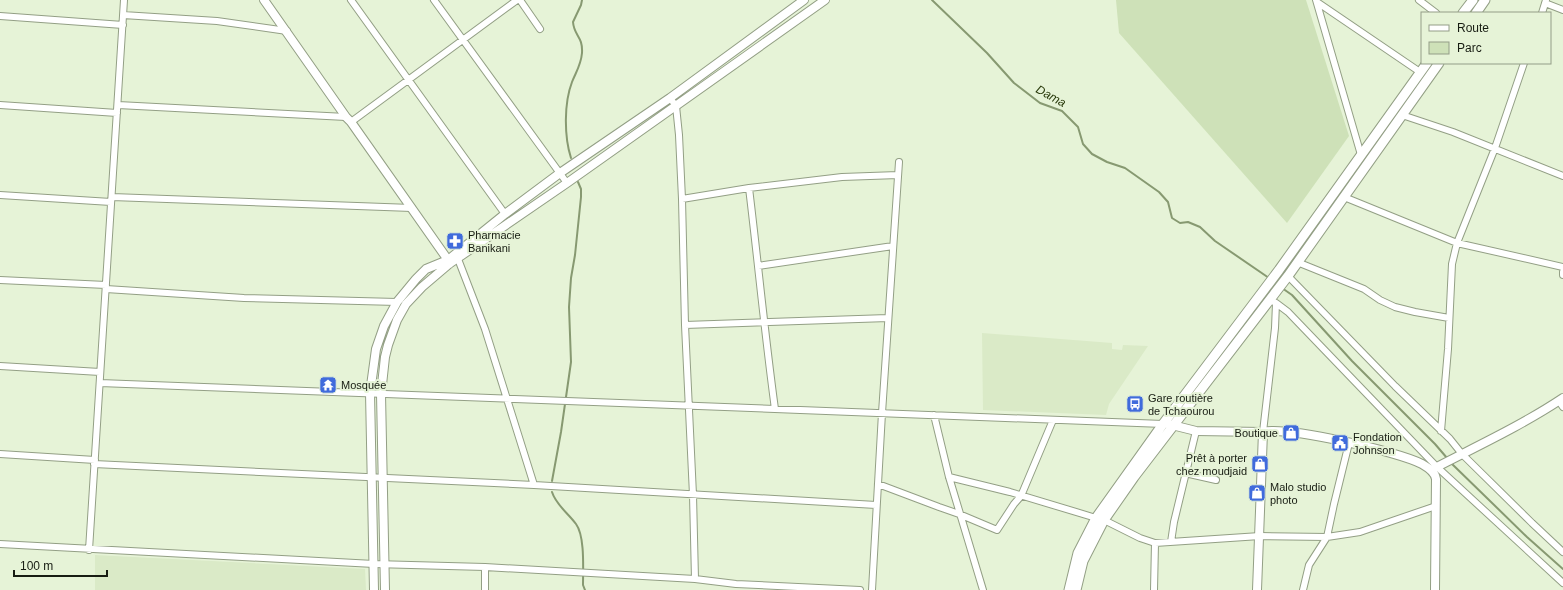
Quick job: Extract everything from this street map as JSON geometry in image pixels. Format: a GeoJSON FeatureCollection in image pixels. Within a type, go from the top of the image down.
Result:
{"type":"FeatureCollection","features":[{"type":"Feature","properties":{"kind":"main road"},"geometry":{"type":"LineString","coordinates":[[1464,12],[1472,0]]}},
{"type":"Feature","properties":{"kind":"main road"},"geometry":{"type":"LineString","coordinates":[[1477,12],[1485,0]]}},
{"type":"Feature","properties":{"kind":"main road"},"geometry":{"type":"LineString","coordinates":[[1069,590],[1078,553],[1163,424],[1274,277],[1426,64]]}},
{"type":"Feature","properties":{"kind":"main road"},"geometry":{"type":"LineString","coordinates":[[1076,590],[1083,561],[1100,519],[1273,300],[1285,279],[1438,64]]}},
{"type":"Feature","properties":{"kind":"street"},"geometry":{"type":"LineString","coordinates":[[89,550],[124,0]]}},
{"type":"Feature","properties":{"kind":"street"},"geometry":{"type":"LineString","coordinates":[[264,0],[449,262]]}},
{"type":"Feature","properties":{"kind":"street"},"geometry":{"type":"LineString","coordinates":[[351,0],[505,214]]}},
{"type":"Feature","properties":{"kind":"street"},"geometry":{"type":"LineString","coordinates":[[434,0],[567,183]]}},
{"type":"Feature","properties":{"kind":"street"},"geometry":{"type":"LineString","coordinates":[[118,105],[348,120],[408,80],[518,0],[540,28]]}},
{"type":"Feature","properties":{"kind":"street"},"geometry":{"type":"LineString","coordinates":[[385,590],[381,394],[385,357],[391,333],[406,304],[422,286],[505,214],[560,173],[670,98],[804,0]]}},
{"type":"Feature","properties":{"kind":"street"},"geometry":{"type":"LineString","coordinates":[[374,590],[370,393],[376,349],[384,326],[397,302],[426,269],[458,259],[825,0]]}},
{"type":"Feature","properties":{"kind":"street"},"geometry":{"type":"LineString","coordinates":[[1419,0],[1435,12]]}},
{"type":"Feature","properties":{"kind":"street"},"geometry":{"type":"LineString","coordinates":[[1316,1],[1420,72]]}},
{"type":"Feature","properties":{"kind":"street"},"geometry":{"type":"LineString","coordinates":[[1316,1],[1361,155]]}},
{"type":"Feature","properties":{"kind":"street"},"geometry":{"type":"LineString","coordinates":[[1542,12],[1546,2],[1563,10]]}},
{"type":"Feature","properties":{"kind":"street"},"geometry":{"type":"LineString","coordinates":[[123,15],[217,21],[286,31]]}},
{"type":"Feature","properties":{"kind":"street"},"geometry":{"type":"LineString","coordinates":[[0,16],[123,25]]}},
{"type":"Feature","properties":{"kind":"street"},"geometry":{"type":"LineString","coordinates":[[1441,431],[1452,264],[1457,243],[1495,148],[1524,64]]}},
{"type":"Feature","properties":{"kind":"street"},"geometry":{"type":"LineString","coordinates":[[670,98],[676,106],[682,199],[685,325],[693,495],[695,579]]}},
{"type":"Feature","properties":{"kind":"street"},"geometry":{"type":"LineString","coordinates":[[0,105],[117,113]]}},
{"type":"Feature","properties":{"kind":"street"},"geometry":{"type":"LineString","coordinates":[[1402,115],[1453,132],[1563,176]]}},
{"type":"Feature","properties":{"kind":"street"},"geometry":{"type":"LineString","coordinates":[[872,590],[876,505],[899,162]]}},
{"type":"Feature","properties":{"kind":"street"},"geometry":{"type":"LineString","coordinates":[[682,199],[749,188],[842,177],[898,175]]}},
{"type":"Feature","properties":{"kind":"street"},"geometry":{"type":"LineString","coordinates":[[749,188],[763,323],[775,409]]}},
{"type":"Feature","properties":{"kind":"street"},"geometry":{"type":"LineString","coordinates":[[0,195],[111,200],[412,208]]}},
{"type":"Feature","properties":{"kind":"street"},"geometry":{"type":"LineString","coordinates":[[1344,197],[1457,243],[1563,267]]}},
{"type":"Feature","properties":{"kind":"street"},"geometry":{"type":"LineString","coordinates":[[758,266],[893,246]]}},
{"type":"Feature","properties":{"kind":"street"},"geometry":{"type":"LineString","coordinates":[[458,259],[485,329],[534,486]]}},
{"type":"Feature","properties":{"kind":"street"},"geometry":{"type":"LineString","coordinates":[[1298,262],[1364,289],[1380,300],[1396,307],[1449,318]]}},
{"type":"Feature","properties":{"kind":"street"},"geometry":{"type":"LineString","coordinates":[[1285,279],[1441,431],[1532,524],[1563,552]]}},
{"type":"Feature","properties":{"kind":"street"},"geometry":{"type":"LineString","coordinates":[[0,280],[244,298],[397,302]]}},
{"type":"Feature","properties":{"kind":"street"},"geometry":{"type":"LineString","coordinates":[[1257,590],[1264,432],[1275,328],[1273,300]]}},
{"type":"Feature","properties":{"kind":"street"},"geometry":{"type":"LineString","coordinates":[[1273,300],[1288,312],[1438,467],[1563,583]]}},
{"type":"Feature","properties":{"kind":"street"},"geometry":{"type":"LineString","coordinates":[[685,325],[888,318]]}},
{"type":"Feature","properties":{"kind":"street"},"geometry":{"type":"LineString","coordinates":[[0,366],[100,372]]}},
{"type":"Feature","properties":{"kind":"street"},"geometry":{"type":"LineString","coordinates":[[100,382],[1174,424],[1196,431],[1282,431],[1304,434],[1349,443],[1438,467],[1562,402]]}},
{"type":"Feature","properties":{"kind":"street"},"geometry":{"type":"LineString","coordinates":[[934,415],[959,514],[984,590]]}},
{"type":"Feature","properties":{"kind":"street"},"geometry":{"type":"LineString","coordinates":[[878,484],[959,514],[997,530],[1021,496],[1053,420]]}},
{"type":"Feature","properties":{"kind":"street"},"geometry":{"type":"LineString","coordinates":[[1171,542],[1185,473],[1196,431]]}},
{"type":"Feature","properties":{"kind":"street"},"geometry":{"type":"LineString","coordinates":[[1303,590],[1309,565],[1327,537],[1349,443]]}},
{"type":"Feature","properties":{"kind":"street"},"geometry":{"type":"LineString","coordinates":[[0,454],[94,462],[383,479],[876,505]]}},
{"type":"Feature","properties":{"kind":"street"},"geometry":{"type":"LineString","coordinates":[[1435,590],[1436,480],[1438,467]]}},
{"type":"Feature","properties":{"kind":"street"},"geometry":{"type":"LineString","coordinates":[[1185,473],[1216,480]]}},
{"type":"Feature","properties":{"kind":"street"},"geometry":{"type":"LineString","coordinates":[[949,477],[1100,519],[1155,544],[1260,536],[1327,537],[1360,532],[1436,506]]}},
{"type":"Feature","properties":{"kind":"street"},"geometry":{"type":"LineString","coordinates":[[0,544],[89,550],[374,564],[485,567],[579,572],[695,579],[735,587],[860,590]]}},
{"type":"Feature","properties":{"kind":"street"},"geometry":{"type":"LineString","coordinates":[[1154,590],[1155,544]]}},
{"type":"Feature","properties":{"kind":"street"},"geometry":{"type":"LineString","coordinates":[[485,567],[485,590]]}},
{"type":"Feature","properties":{"kind":"shaded area"},"geometry":{"type":"Polygon","coordinates":[[[982,333],[1112,343],[1112,349],[1122,350],[1123,345],[1148,346],[1109,404],[1106,415],[983,410],[982,333]]]}},
{"type":"Feature","properties":{"kind":"shaded area"},"geometry":{"type":"Polygon","coordinates":[[[95,555],[365,569],[366,590],[95,590],[95,555]]]}},
{"type":"Feature","properties":{"kind":"green space"},"geometry":{"type":"Polygon","coordinates":[[[1116,0],[1306,0],[1349,136],[1287,223],[1119,33],[1116,0]]]}},
{"type":"Feature","properties":{"kind":"waterway"},"geometry":{"type":"LineString","coordinates":[[571,158],[567,140],[566,109],[569,90],[582,53],[580,39],[573,22],[582,0]]}},
{"type":"Feature","properties":{"kind":"waterway","name":"Dama"},"geometry":{"type":"LineString","coordinates":[[932,0],[987,53],[1014,83],[1040,103],[1062,111],[1078,127],[1083,144],[1092,154],[1107,162],[1125,168],[1159,192],[1168,202],[1172,218],[1180,223],[1188,222],[1200,227],[1215,241],[1269,278]]}},
{"type":"Feature","properties":{"kind":"waterway"},"geometry":{"type":"LineString","coordinates":[[552,481],[571,362],[569,307],[581,197],[581,189],[578,182]]}},
{"type":"Feature","properties":{"kind":"waterway"},"geometry":{"type":"LineString","coordinates":[[1282,288],[1292,295],[1352,361],[1435,444],[1447,458]]}},
{"type":"Feature","properties":{"kind":"waterway"},"geometry":{"type":"LineString","coordinates":[[1451,463],[1527,537],[1563,569]]}},
{"type":"Feature","properties":{"kind":"waterway"},"geometry":{"type":"LineString","coordinates":[[552,492],[556,501],[579,529],[582,544],[583,585],[585,590]]}},
{"type":"Feature","properties":{"kind":"place","name":"Pharmacie Banikani"},"geometry":{"type":"Point","coordinates":[455,241]}},
{"type":"Feature","properties":{"kind":"place","name":"Mosquée"},"geometry":{"type":"Point","coordinates":[328,385]}},
{"type":"Feature","properties":{"kind":"place","name":"Gare routière de Tchaourou"},"geometry":{"type":"Point","coordinates":[1135,404]}},
{"type":"Feature","properties":{"kind":"place","name":"Boutique"},"geometry":{"type":"Point","coordinates":[1291,433]}},
{"type":"Feature","properties":{"kind":"place","name":"Fondation Johnson"},"geometry":{"type":"Point","coordinates":[1340,443]}},
{"type":"Feature","properties":{"kind":"place","name":"Prêt à porter chez moudjaid"},"geometry":{"type":"Point","coordinates":[1260,464]}},
{"type":"Feature","properties":{"kind":"place","name":"Malo studio photo"},"geometry":{"type":"Point","coordinates":[1257,493]}}]}
